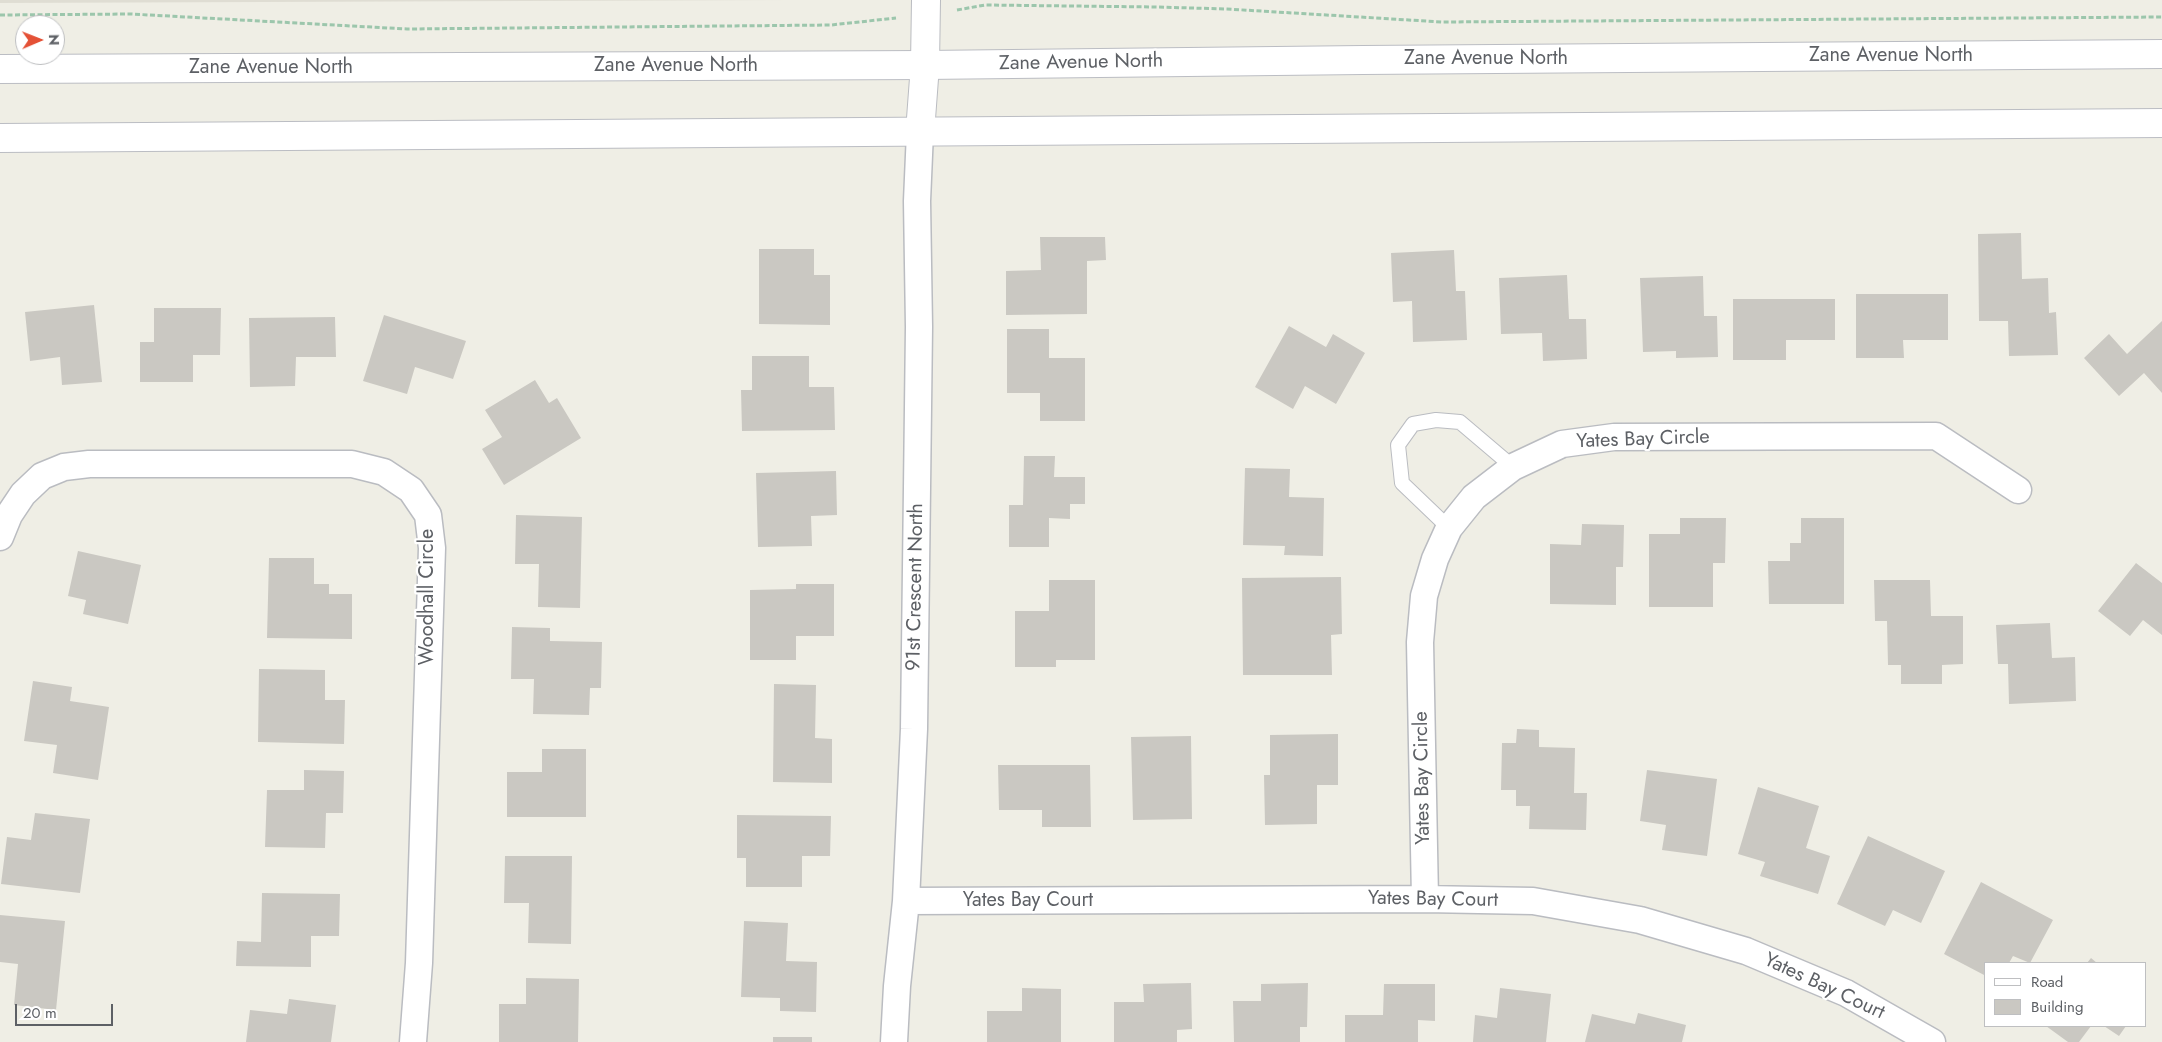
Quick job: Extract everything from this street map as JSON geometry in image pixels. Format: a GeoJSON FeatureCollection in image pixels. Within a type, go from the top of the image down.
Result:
{"type":"FeatureCollection","features":[{"type":"Feature","properties":{"kind":"main road"},"geometry":{"type":"LineString","coordinates":[[920,132],[925,66],[926,0]]}},
{"type":"Feature","properties":{"kind":"main road","name":"Zane Avenue North"},"geometry":{"type":"LineString","coordinates":[[0,69],[925,66],[1373,60],[2162,54]]}},
{"type":"Feature","properties":{"kind":"main road"},"geometry":{"type":"LineString","coordinates":[[0,138],[2162,123]]}},
{"type":"Feature","properties":{"kind":"street","name":"91st Crescent North"},"geometry":{"type":"LineString","coordinates":[[894,1042],[897,986],[906,901],[914,729],[920,327],[917,201],[920,132]]}},
{"type":"Feature","properties":{"kind":"street","name":"Yates Bay Circle"},"geometry":{"type":"LineString","coordinates":[[1425,899],[1420,642],[1424,596],[1435,559],[1449,528],[1474,497],[1513,467],[1562,444],[1614,437],[1936,436],[2018,490]]}},
{"type":"Feature","properties":{"kind":"street","name":"Woodhall Circle"},"geometry":{"type":"LineString","coordinates":[[0,538],[9,515],[23,494],[42,476],[64,467],[89,464],[352,464],[384,472],[410,490],[428,516],[432,548],[419,963],[413,1042]]}},
{"type":"Feature","properties":{"kind":"street","name":"Yates Bay Court"},"geometry":{"type":"LineString","coordinates":[[906,901],[1425,899],[1533,901],[1640,920],[1746,951],[1846,993],[1932,1042]]}},
{"type":"Feature","properties":{"kind":"lane"},"geometry":{"type":"LineString","coordinates":[[1449,528],[1402,483],[1398,445],[1413,424],[1436,420],[1460,422],[1513,467]]}},
{"type":"Feature","properties":{"kind":"path"},"geometry":{"type":"LineString","coordinates":[[985,5],[1227,9],[1442,22],[2162,17]]}},
{"type":"Feature","properties":{"kind":"path"},"geometry":{"type":"LineString","coordinates":[[0,15],[131,14],[407,29],[831,25],[864,21]]}},
{"type":"Feature","properties":{"kind":"shaded area"},"geometry":{"type":"Polygon","coordinates":[[[0,0],[787,0],[0,3],[0,0]]]}},
{"type":"Feature","properties":{"kind":"building"},"geometry":{"type":"Polygon","coordinates":[[[2021,233],[2022,279],[2048,278],[2049,313],[2056,312],[2058,355],[2009,356],[2008,321],[1979,321],[1978,234],[2021,233]]]}},
{"type":"Feature","properties":{"kind":"building"},"geometry":{"type":"Polygon","coordinates":[[[1040,237],[1105,237],[1106,260],[1087,261],[1087,314],[1006,315],[1006,271],[1041,270],[1040,237]]]}},
{"type":"Feature","properties":{"kind":"building"},"geometry":{"type":"Polygon","coordinates":[[[759,249],[814,249],[814,275],[830,275],[830,325],[759,324],[759,249]]]}},
{"type":"Feature","properties":{"kind":"building"},"geometry":{"type":"Polygon","coordinates":[[[1454,250],[1456,291],[1465,291],[1467,340],[1413,342],[1412,301],[1393,302],[1391,253],[1454,250]]]}},
{"type":"Feature","properties":{"kind":"building"},"geometry":{"type":"Polygon","coordinates":[[[1567,275],[1569,319],[1586,319],[1587,359],[1543,361],[1542,333],[1501,334],[1499,278],[1567,275]]]}},
{"type":"Feature","properties":{"kind":"building"},"geometry":{"type":"Polygon","coordinates":[[[1703,276],[1704,316],[1717,316],[1718,357],[1676,358],[1676,351],[1643,352],[1640,278],[1703,276]]]}},
{"type":"Feature","properties":{"kind":"building"},"geometry":{"type":"Polygon","coordinates":[[[1856,294],[1948,294],[1948,340],[1903,340],[1904,358],[1856,358],[1856,294]]]}},
{"type":"Feature","properties":{"kind":"building"},"geometry":{"type":"Polygon","coordinates":[[[1733,299],[1835,299],[1835,340],[1786,340],[1786,360],[1733,360],[1733,299]]]}},
{"type":"Feature","properties":{"kind":"building"},"geometry":{"type":"Polygon","coordinates":[[[94,305],[102,382],[62,385],[60,357],[30,361],[25,312],[94,305]]]}},
{"type":"Feature","properties":{"kind":"building"},"geometry":{"type":"Polygon","coordinates":[[[154,308],[221,308],[220,355],[193,355],[193,382],[140,382],[140,342],[154,342],[154,308]]]}},
{"type":"Feature","properties":{"kind":"building"},"geometry":{"type":"Polygon","coordinates":[[[384,315],[466,341],[453,379],[415,367],[407,394],[363,381],[384,315]]]}},
{"type":"Feature","properties":{"kind":"building"},"geometry":{"type":"Polygon","coordinates":[[[335,317],[336,357],[296,357],[295,386],[250,387],[249,318],[335,317]]]}},
{"type":"Feature","properties":{"kind":"building"},"geometry":{"type":"Polygon","coordinates":[[[2162,321],[2162,393],[2144,373],[2119,396],[2084,358],[2109,334],[2127,354],[2162,321]]]}},
{"type":"Feature","properties":{"kind":"building"},"geometry":{"type":"Polygon","coordinates":[[[1289,326],[1326,347],[1333,334],[1365,353],[1336,404],[1305,386],[1293,409],[1255,387],[1289,326]]]}},
{"type":"Feature","properties":{"kind":"building"},"geometry":{"type":"Polygon","coordinates":[[[1007,329],[1049,329],[1049,358],[1085,358],[1085,421],[1040,421],[1040,393],[1007,393],[1007,329]]]}},
{"type":"Feature","properties":{"kind":"building"},"geometry":{"type":"Polygon","coordinates":[[[752,356],[809,356],[809,387],[834,387],[835,430],[742,431],[741,390],[752,390],[752,356]]]}},
{"type":"Feature","properties":{"kind":"building"},"geometry":{"type":"Polygon","coordinates":[[[535,380],[549,403],[557,398],[581,438],[504,485],[482,449],[502,437],[485,410],[535,380]]]}},
{"type":"Feature","properties":{"kind":"building"},"geometry":{"type":"Polygon","coordinates":[[[1024,456],[1055,456],[1054,477],[1085,477],[1085,504],[1070,504],[1070,519],[1049,518],[1049,547],[1009,547],[1009,505],[1023,505],[1024,456]]]}},
{"type":"Feature","properties":{"kind":"building"},"geometry":{"type":"Polygon","coordinates":[[[1245,468],[1290,469],[1289,497],[1324,498],[1323,556],[1284,555],[1285,546],[1243,545],[1245,468]]]}},
{"type":"Feature","properties":{"kind":"building"},"geometry":{"type":"Polygon","coordinates":[[[836,471],[837,515],[811,516],[812,546],[758,547],[756,473],[836,471]]]}},
{"type":"Feature","properties":{"kind":"building"},"geometry":{"type":"Polygon","coordinates":[[[516,515],[582,517],[580,608],[538,607],[539,564],[515,564],[516,515]]]}},
{"type":"Feature","properties":{"kind":"building"},"geometry":{"type":"Polygon","coordinates":[[[1680,518],[1726,518],[1725,563],[1713,563],[1713,607],[1649,607],[1649,534],[1680,534],[1680,518]]]}},
{"type":"Feature","properties":{"kind":"building"},"geometry":{"type":"Polygon","coordinates":[[[1801,518],[1844,518],[1844,604],[1769,604],[1768,561],[1790,561],[1790,543],[1801,543],[1801,518]]]}},
{"type":"Feature","properties":{"kind":"building"},"geometry":{"type":"Polygon","coordinates":[[[1582,524],[1624,525],[1623,567],[1616,567],[1616,605],[1550,604],[1550,544],[1581,545],[1582,524]]]}},
{"type":"Feature","properties":{"kind":"building"},"geometry":{"type":"Polygon","coordinates":[[[78,551],[141,565],[128,624],[83,614],[86,600],[68,596],[78,551]]]}},
{"type":"Feature","properties":{"kind":"building"},"geometry":{"type":"Polygon","coordinates":[[[269,558],[314,558],[314,584],[329,584],[329,594],[352,594],[352,639],[267,638],[269,558]]]}},
{"type":"Feature","properties":{"kind":"building"},"geometry":{"type":"Polygon","coordinates":[[[2136,563],[2162,583],[2162,635],[2143,620],[2130,636],[2098,611],[2136,563]]]}},
{"type":"Feature","properties":{"kind":"building"},"geometry":{"type":"Polygon","coordinates":[[[1341,577],[1342,634],[1331,635],[1332,675],[1243,675],[1242,578],[1341,577]]]}},
{"type":"Feature","properties":{"kind":"building"},"geometry":{"type":"Polygon","coordinates":[[[1049,580],[1095,580],[1095,660],[1056,660],[1056,667],[1015,667],[1015,611],[1049,611],[1049,580]]]}},
{"type":"Feature","properties":{"kind":"building"},"geometry":{"type":"Polygon","coordinates":[[[1874,580],[1930,580],[1931,616],[1963,616],[1963,664],[1942,665],[1942,684],[1901,684],[1901,665],[1888,665],[1887,621],[1875,621],[1874,580]]]}},
{"type":"Feature","properties":{"kind":"building"},"geometry":{"type":"Polygon","coordinates":[[[796,584],[834,584],[834,636],[796,636],[796,660],[750,660],[750,590],[796,589],[796,584]]]}},
{"type":"Feature","properties":{"kind":"building"},"geometry":{"type":"Polygon","coordinates":[[[2050,623],[2052,658],[2075,657],[2076,701],[2009,704],[2008,664],[1998,664],[1996,625],[2050,623]]]}},
{"type":"Feature","properties":{"kind":"building"},"geometry":{"type":"Polygon","coordinates":[[[512,627],[550,628],[550,641],[602,642],[601,688],[590,688],[589,715],[533,714],[534,679],[511,679],[512,627]]]}},
{"type":"Feature","properties":{"kind":"building"},"geometry":{"type":"Polygon","coordinates":[[[259,669],[325,670],[325,700],[345,700],[344,744],[258,742],[259,669]]]}},
{"type":"Feature","properties":{"kind":"building"},"geometry":{"type":"Polygon","coordinates":[[[33,681],[72,687],[70,701],[109,707],[98,780],[53,773],[57,745],[24,741],[33,681]]]}},
{"type":"Feature","properties":{"kind":"building"},"geometry":{"type":"Polygon","coordinates":[[[774,684],[816,685],[815,738],[832,739],[832,783],[773,782],[774,684]]]}},
{"type":"Feature","properties":{"kind":"building"},"geometry":{"type":"Polygon","coordinates":[[[1517,729],[1539,730],[1539,747],[1575,748],[1574,793],[1587,793],[1586,830],[1529,829],[1530,806],[1516,806],[1516,790],[1501,790],[1502,743],[1516,743],[1517,729]]]}},
{"type":"Feature","properties":{"kind":"building"},"geometry":{"type":"Polygon","coordinates":[[[1338,734],[1338,785],[1317,785],[1317,824],[1265,825],[1264,775],[1270,775],[1270,735],[1338,734]]]}},
{"type":"Feature","properties":{"kind":"building"},"geometry":{"type":"Polygon","coordinates":[[[1191,736],[1192,819],[1133,820],[1131,737],[1191,736]]]}},
{"type":"Feature","properties":{"kind":"building"},"geometry":{"type":"Polygon","coordinates":[[[542,749],[586,749],[586,817],[507,817],[507,772],[542,772],[542,749]]]}},
{"type":"Feature","properties":{"kind":"building"},"geometry":{"type":"Polygon","coordinates":[[[998,765],[1090,765],[1091,827],[1042,827],[1042,810],[999,810],[998,765]]]}},
{"type":"Feature","properties":{"kind":"building"},"geometry":{"type":"Polygon","coordinates":[[[304,770],[344,771],[343,813],[326,813],[325,848],[265,847],[267,790],[304,790],[304,770]]]}},
{"type":"Feature","properties":{"kind":"building"},"geometry":{"type":"Polygon","coordinates":[[[1647,770],[1717,779],[1707,856],[1662,850],[1666,825],[1640,821],[1647,770]]]}},
{"type":"Feature","properties":{"kind":"building"},"geometry":{"type":"Polygon","coordinates":[[[1758,787],[1819,806],[1806,848],[1830,856],[1818,894],[1760,876],[1765,862],[1738,854],[1758,787]]]}},
{"type":"Feature","properties":{"kind":"building"},"geometry":{"type":"Polygon","coordinates":[[[35,813],[90,819],[80,893],[1,884],[7,837],[31,840],[35,813]]]}},
{"type":"Feature","properties":{"kind":"building"},"geometry":{"type":"Polygon","coordinates":[[[737,815],[831,816],[830,856],[802,856],[802,887],[746,887],[746,858],[737,858],[737,815]]]}},
{"type":"Feature","properties":{"kind":"building"},"geometry":{"type":"Polygon","coordinates":[[[1868,836],[1945,871],[1921,923],[1893,910],[1885,926],[1837,904],[1868,836]]]}},
{"type":"Feature","properties":{"kind":"building"},"geometry":{"type":"Polygon","coordinates":[[[505,856],[572,856],[571,944],[528,943],[529,903],[504,903],[505,856]]]}},
{"type":"Feature","properties":{"kind":"building"},"geometry":{"type":"Polygon","coordinates":[[[1981,882],[2053,920],[2031,962],[2013,956],[2010,962],[1984,962],[1984,975],[1944,954],[1981,882]]]}},
{"type":"Feature","properties":{"kind":"building"},"geometry":{"type":"Polygon","coordinates":[[[262,893],[340,894],[339,936],[311,936],[311,967],[236,966],[237,941],[261,942],[262,893]]]}},
{"type":"Feature","properties":{"kind":"building"},"geometry":{"type":"Polygon","coordinates":[[[0,915],[65,921],[56,1010],[14,1005],[18,964],[0,962],[0,915]]]}},
{"type":"Feature","properties":{"kind":"building"},"geometry":{"type":"Polygon","coordinates":[[[744,921],[788,923],[786,961],[817,962],[816,1012],[780,1011],[780,998],[741,997],[744,921]]]}},
{"type":"Feature","properties":{"kind":"building"},"geometry":{"type":"Polygon","coordinates":[[[2091,958],[2096,962],[2088,962],[2091,958]]]}},
{"type":"Feature","properties":{"kind":"building"},"geometry":{"type":"Polygon","coordinates":[[[526,978],[579,979],[578,1042],[499,1042],[499,1004],[526,1004],[526,978]]]}},
{"type":"Feature","properties":{"kind":"building"},"geometry":{"type":"Polygon","coordinates":[[[1191,983],[1192,1029],[1177,1030],[1177,1042],[1114,1042],[1114,1002],[1144,1002],[1143,984],[1191,983]]]}},
{"type":"Feature","properties":{"kind":"building"},"geometry":{"type":"Polygon","coordinates":[[[1308,983],[1307,1027],[1300,1027],[1300,1042],[1234,1042],[1233,1001],[1261,1001],[1261,984],[1308,983]]]}},
{"type":"Feature","properties":{"kind":"building"},"geometry":{"type":"Polygon","coordinates":[[[1384,984],[1435,984],[1435,1021],[1418,1020],[1418,1042],[1345,1042],[1345,1015],[1383,1015],[1384,984]]]}},
{"type":"Feature","properties":{"kind":"building"},"geometry":{"type":"Polygon","coordinates":[[[1022,988],[1061,989],[1061,1042],[987,1042],[987,1011],[1022,1011],[1022,988]]]}},
{"type":"Feature","properties":{"kind":"building"},"geometry":{"type":"Polygon","coordinates":[[[1500,988],[1551,994],[1546,1042],[1473,1042],[1475,1015],[1497,1018],[1500,988]]]}},
{"type":"Feature","properties":{"kind":"building"},"geometry":{"type":"Polygon","coordinates":[[[289,999],[336,1005],[331,1042],[246,1042],[250,1010],[287,1014],[289,999]]]}},
{"type":"Feature","properties":{"kind":"building"},"geometry":{"type":"Polygon","coordinates":[[[1638,1013],[1686,1025],[1682,1042],[1585,1042],[1592,1014],[1635,1024],[1638,1013]]]}},
{"type":"Feature","properties":{"kind":"building"},"geometry":{"type":"Polygon","coordinates":[[[2047,1027],[2090,1027],[2079,1042],[2068,1042],[2047,1027]]]}},
{"type":"Feature","properties":{"kind":"building"},"geometry":{"type":"Polygon","coordinates":[[[2106,1027],[2125,1027],[2119,1036],[2106,1027]]]}},
{"type":"Feature","properties":{"kind":"building"},"geometry":{"type":"Polygon","coordinates":[[[773,1037],[812,1037],[812,1042],[773,1042],[773,1037]]]}}]}
